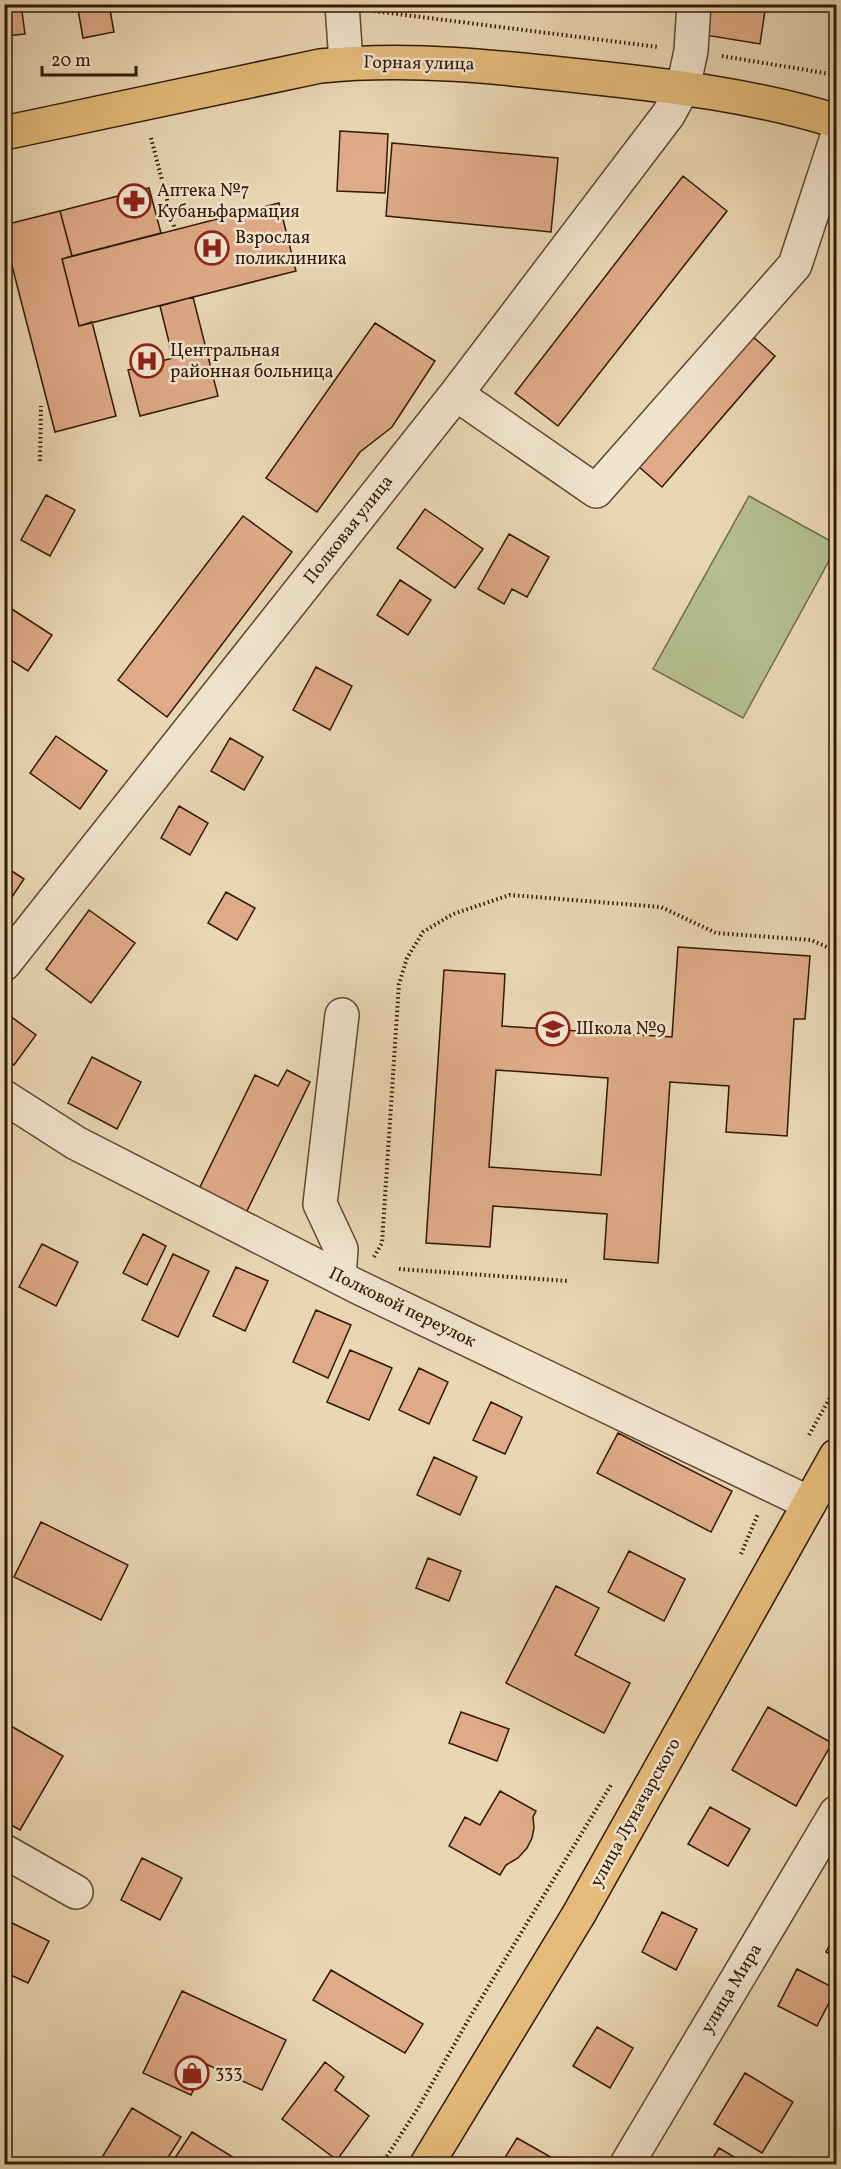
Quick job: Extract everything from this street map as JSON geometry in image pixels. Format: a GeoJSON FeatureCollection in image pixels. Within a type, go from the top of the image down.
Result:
{"type":"FeatureCollection","features":[{"type":"Feature","properties":{"kind":"main road","name":"Горная улица"},"geometry":{"type":"LineString","coordinates":[[4,133],[168,97],[320,66],[346,63],[470,64],[683,88],[808,112],[837,121]]}},
{"type":"Feature","properties":{"kind":"main road","name":"улица Луначарского"},"geometry":{"type":"LineString","coordinates":[[427,2164],[579,1914],[837,1456]]}},
{"type":"Feature","properties":{"kind":"street"},"geometry":{"type":"LineString","coordinates":[[342,4],[346,63]]}},
{"type":"Feature","properties":{"kind":"street","name":"Полковая улица"},"geometry":{"type":"LineString","coordinates":[[4,964],[456,394],[668,115],[683,88],[691,51],[694,4]]}},
{"type":"Feature","properties":{"kind":"street"},"geometry":{"type":"LineString","coordinates":[[456,394],[596,491],[795,265],[837,140]]}},
{"type":"Feature","properties":{"kind":"street"},"geometry":{"type":"LineString","coordinates":[[342,1015],[320,1204],[355,1277]]}},
{"type":"Feature","properties":{"kind":"street","name":"Полковой переулок"},"geometry":{"type":"LineString","coordinates":[[4,1097],[76,1143],[355,1277],[809,1503]]}},
{"type":"Feature","properties":{"kind":"street","name":"улица Мира"},"geometry":{"type":"LineString","coordinates":[[627,2164],[837,1813]]}},
{"type":"Feature","properties":{"kind":"street"},"geometry":{"type":"LineString","coordinates":[[4,1851],[76,1892]]}},
{"type":"Feature","properties":{"kind":"path"},"geometry":{"type":"LineString","coordinates":[[374,11],[691,51],[837,75]]}},
{"type":"Feature","properties":{"kind":"path"},"geometry":{"type":"LineString","coordinates":[[151,138],[175,230]]}},
{"type":"Feature","properties":{"kind":"path"},"geometry":{"type":"LineString","coordinates":[[40,461],[41,406]]}},
{"type":"Feature","properties":{"kind":"path"},"geometry":{"type":"LineString","coordinates":[[355,1277],[382,1243],[399,984],[407,958],[423,932],[453,914],[510,895],[662,906],[716,933],[811,940],[837,951]]}},
{"type":"Feature","properties":{"kind":"path"},"geometry":{"type":"LineString","coordinates":[[355,1277],[568,1281]]}},
{"type":"Feature","properties":{"kind":"path"},"geometry":{"type":"LineString","coordinates":[[808,1437],[837,1387]]}},
{"type":"Feature","properties":{"kind":"path"},"geometry":{"type":"LineString","coordinates":[[737,1562],[760,1511]]}},
{"type":"Feature","properties":{"kind":"path"},"geometry":{"type":"LineString","coordinates":[[382,2164],[418,2108],[470,2017],[611,1785]]}},
{"type":"Feature","properties":{"kind":"green space"},"geometry":{"type":"Polygon","coordinates":[[[749,496],[836,544],[836,548],[743,718],[653,669],[749,496]]]}},
{"type":"Feature","properties":{"kind":"building"},"geometry":{"type":"Polygon","coordinates":[[[4,4],[21,4],[25,34],[4,36],[4,4]]]}},
{"type":"Feature","properties":{"kind":"building"},"geometry":{"type":"Polygon","coordinates":[[[77,4],[109,4],[114,32],[83,38],[77,4]]]}},
{"type":"Feature","properties":{"kind":"building"},"geometry":{"type":"Polygon","coordinates":[[[697,4],[766,4],[760,44],[693,33],[697,4]]]}},
{"type":"Feature","properties":{"kind":"building"},"geometry":{"type":"Polygon","coordinates":[[[340,131],[388,134],[385,193],[337,191],[340,131]]]}},
{"type":"Feature","properties":{"kind":"building"},"geometry":{"type":"Polygon","coordinates":[[[392,143],[558,158],[551,232],[386,216],[392,143]]]}},
{"type":"Feature","properties":{"kind":"building"},"geometry":{"type":"Polygon","coordinates":[[[683,176],[727,211],[558,426],[515,393],[683,176]]]}},
{"type":"Feature","properties":{"kind":"building"},"geometry":{"type":"Polygon","coordinates":[[[149,188],[161,233],[72,256],[60,211],[149,188]]]}},
{"type":"Feature","properties":{"kind":"building"},"geometry":{"type":"Polygon","coordinates":[[[279,203],[296,271],[79,326],[62,259],[279,203]]]}},
{"type":"Feature","properties":{"kind":"building"},"geometry":{"type":"Polygon","coordinates":[[[60,211],[72,256],[62,259],[79,326],[92,322],[116,416],[55,432],[4,235],[4,225],[60,211]]]}},
{"type":"Feature","properties":{"kind":"building"},"geometry":{"type":"Polygon","coordinates":[[[193,297],[218,396],[140,416],[128,370],[173,358],[160,306],[193,297]]]}},
{"type":"Feature","properties":{"kind":"building"},"geometry":{"type":"Polygon","coordinates":[[[375,323],[435,361],[392,427],[360,452],[317,512],[266,478],[375,323]]]}},
{"type":"Feature","properties":{"kind":"building"},"geometry":{"type":"Polygon","coordinates":[[[751,335],[775,356],[662,487],[638,466],[751,335]]]}},
{"type":"Feature","properties":{"kind":"building"},"geometry":{"type":"Polygon","coordinates":[[[46,495],[75,510],[50,556],[21,540],[46,495]]]}},
{"type":"Feature","properties":{"kind":"building"},"geometry":{"type":"Polygon","coordinates":[[[425,509],[483,549],[455,588],[397,548],[425,509]]]}},
{"type":"Feature","properties":{"kind":"building"},"geometry":{"type":"Polygon","coordinates":[[[243,516],[292,552],[167,717],[118,680],[243,516]]]}},
{"type":"Feature","properties":{"kind":"building"},"geometry":{"type":"Polygon","coordinates":[[[509,534],[549,557],[527,597],[512,589],[504,604],[478,589],[509,534]]]}},
{"type":"Feature","properties":{"kind":"building"},"geometry":{"type":"Polygon","coordinates":[[[400,580],[431,600],[408,635],[377,615],[400,580]]]}},
{"type":"Feature","properties":{"kind":"building"},"geometry":{"type":"Polygon","coordinates":[[[4,604],[52,635],[28,671],[4,656],[4,604]]]}},
{"type":"Feature","properties":{"kind":"building"},"geometry":{"type":"Polygon","coordinates":[[[316,667],[352,686],[330,730],[293,710],[316,667]]]}},
{"type":"Feature","properties":{"kind":"building"},"geometry":{"type":"Polygon","coordinates":[[[56,736],[107,771],[80,809],[30,773],[56,736]]]}},
{"type":"Feature","properties":{"kind":"building"},"geometry":{"type":"Polygon","coordinates":[[[230,738],[263,757],[244,790],[211,771],[230,738]]]}},
{"type":"Feature","properties":{"kind":"building"},"geometry":{"type":"Polygon","coordinates":[[[179,806],[208,823],[190,855],[161,838],[179,806]]]}},
{"type":"Feature","properties":{"kind":"building"},"geometry":{"type":"Polygon","coordinates":[[[4,866],[24,879],[4,909],[4,866]]]}},
{"type":"Feature","properties":{"kind":"building"},"geometry":{"type":"Polygon","coordinates":[[[226,892],[255,908],[237,940],[208,923],[226,892]]]}},
{"type":"Feature","properties":{"kind":"building"},"geometry":{"type":"Polygon","coordinates":[[[89,910],[135,943],[91,1003],[46,969],[89,910]]]}},
{"type":"Feature","properties":{"kind":"building"},"geometry":{"type":"Polygon","coordinates":[[[678,947],[810,956],[805,1019],[794,1019],[787,1136],[726,1132],[729,1086],[670,1082],[658,1263],[604,1259],[607,1214],[493,1206],[490,1247],[426,1243],[444,970],[505,974],[502,1026],[672,1037],[678,947]],[[496,1070],[489,1167],[601,1175],[608,1078],[496,1070]]]}},
{"type":"Feature","properties":{"kind":"building"},"geometry":{"type":"Polygon","coordinates":[[[10,1016],[36,1035],[14,1065],[4,1059],[4,1023],[10,1016]]]}},
{"type":"Feature","properties":{"kind":"building"},"geometry":{"type":"Polygon","coordinates":[[[92,1057],[141,1082],[117,1129],[68,1103],[92,1057]]]}},
{"type":"Feature","properties":{"kind":"building"},"geometry":{"type":"Polygon","coordinates":[[[287,1070],[310,1082],[245,1215],[198,1191],[255,1075],[278,1086],[287,1070]]]}},
{"type":"Feature","properties":{"kind":"building"},"geometry":{"type":"Polygon","coordinates":[[[143,1234],[166,1246],[147,1285],[123,1273],[143,1234]]]}},
{"type":"Feature","properties":{"kind":"building"},"geometry":{"type":"Polygon","coordinates":[[[4,1239],[12,1245],[4,1256],[4,1239]]]}},
{"type":"Feature","properties":{"kind":"building"},"geometry":{"type":"Polygon","coordinates":[[[42,1244],[78,1262],[56,1306],[19,1287],[42,1244]]]}},
{"type":"Feature","properties":{"kind":"building"},"geometry":{"type":"Polygon","coordinates":[[[173,1254],[209,1271],[178,1337],[142,1320],[173,1254]]]}},
{"type":"Feature","properties":{"kind":"building"},"geometry":{"type":"Polygon","coordinates":[[[236,1267],[268,1281],[245,1331],[213,1316],[236,1267]]]}},
{"type":"Feature","properties":{"kind":"building"},"geometry":{"type":"Polygon","coordinates":[[[316,1310],[351,1325],[328,1378],[293,1362],[316,1310]]]}},
{"type":"Feature","properties":{"kind":"building"},"geometry":{"type":"Polygon","coordinates":[[[350,1350],[392,1368],[369,1420],[327,1402],[350,1350]]]}},
{"type":"Feature","properties":{"kind":"building"},"geometry":{"type":"Polygon","coordinates":[[[419,1368],[448,1382],[429,1424],[399,1410],[419,1368]]]}},
{"type":"Feature","properties":{"kind":"building"},"geometry":{"type":"Polygon","coordinates":[[[491,1402],[522,1417],[505,1454],[473,1440],[491,1402]]]}},
{"type":"Feature","properties":{"kind":"building"},"geometry":{"type":"Polygon","coordinates":[[[618,1433],[732,1491],[711,1532],[597,1473],[618,1433]]]}},
{"type":"Feature","properties":{"kind":"building"},"geometry":{"type":"Polygon","coordinates":[[[434,1457],[477,1477],[460,1515],[417,1495],[434,1457]]]}},
{"type":"Feature","properties":{"kind":"building"},"geometry":{"type":"Polygon","coordinates":[[[41,1522],[128,1565],[101,1620],[14,1577],[41,1522]]]}},
{"type":"Feature","properties":{"kind":"building"},"geometry":{"type":"Polygon","coordinates":[[[629,1551],[685,1579],[664,1621],[608,1592],[629,1551]]]}},
{"type":"Feature","properties":{"kind":"building"},"geometry":{"type":"Polygon","coordinates":[[[428,1558],[461,1571],[449,1601],[416,1588],[428,1558]]]}},
{"type":"Feature","properties":{"kind":"building"},"geometry":{"type":"Polygon","coordinates":[[[556,1586],[599,1608],[575,1655],[630,1683],[604,1733],[506,1683],[556,1586]]]}},
{"type":"Feature","properties":{"kind":"building"},"geometry":{"type":"Polygon","coordinates":[[[768,1707],[832,1743],[796,1806],[732,1770],[768,1707]]]}},
{"type":"Feature","properties":{"kind":"building"},"geometry":{"type":"Polygon","coordinates":[[[461,1712],[509,1729],[497,1761],[449,1743],[461,1712]]]}},
{"type":"Feature","properties":{"kind":"building"},"geometry":{"type":"Polygon","coordinates":[[[4,1722],[63,1756],[20,1830],[4,1821],[4,1722]]]}},
{"type":"Feature","properties":{"kind":"building"},"geometry":{"type":"Polygon","coordinates":[[[500,1791],[536,1811],[533,1817],[532,1838],[527,1848],[518,1858],[506,1865],[500,1875],[449,1846],[465,1817],[480,1825],[500,1791]]]}},
{"type":"Feature","properties":{"kind":"building"},"geometry":{"type":"Polygon","coordinates":[[[710,1807],[750,1829],[728,1866],[688,1844],[710,1807]]]}},
{"type":"Feature","properties":{"kind":"building"},"geometry":{"type":"Polygon","coordinates":[[[142,1858],[182,1878],[160,1920],[121,1900],[142,1858]]]}},
{"type":"Feature","properties":{"kind":"building"},"geometry":{"type":"Polygon","coordinates":[[[662,1912],[697,1929],[676,1970],[642,1952],[662,1912]]]}},
{"type":"Feature","properties":{"kind":"building"},"geometry":{"type":"Polygon","coordinates":[[[4,1919],[49,1941],[28,1983],[4,1972],[4,1919]]]}},
{"type":"Feature","properties":{"kind":"building"},"geometry":{"type":"Polygon","coordinates":[[[836,1933],[836,1957],[826,1952],[836,1933]]]}},
{"type":"Feature","properties":{"kind":"building"},"geometry":{"type":"Polygon","coordinates":[[[797,1969],[836,1989],[817,2026],[778,2006],[797,1969]]]}},
{"type":"Feature","properties":{"kind":"building"},"geometry":{"type":"Polygon","coordinates":[[[331,1970],[423,2024],[405,2053],[313,2000],[331,1970]]]}},
{"type":"Feature","properties":{"kind":"building"},"geometry":{"type":"Polygon","coordinates":[[[182,1991],[286,2040],[262,2090],[206,2064],[191,2095],[143,2073],[182,1991]]]}},
{"type":"Feature","properties":{"kind":"building"},"geometry":{"type":"Polygon","coordinates":[[[597,2027],[633,2048],[610,2088],[573,2066],[597,2027]]]}},
{"type":"Feature","properties":{"kind":"building"},"geometry":{"type":"Polygon","coordinates":[[[325,2062],[344,2077],[335,2090],[369,2116],[337,2160],[282,2119],[325,2062]]]}},
{"type":"Feature","properties":{"kind":"building"},"geometry":{"type":"Polygon","coordinates":[[[745,2073],[793,2102],[762,2153],[714,2124],[745,2073]]]}},
{"type":"Feature","properties":{"kind":"building"},"geometry":{"type":"Polygon","coordinates":[[[132,2108],[181,2137],[164,2164],[98,2164],[132,2108]]]}},
{"type":"Feature","properties":{"kind":"building"},"geometry":{"type":"Polygon","coordinates":[[[192,2132],[244,2164],[171,2164],[192,2132]]]}},
{"type":"Feature","properties":{"kind":"building"},"geometry":{"type":"Polygon","coordinates":[[[517,2138],[563,2164],[501,2164],[517,2138]]]}},
{"type":"Feature","properties":{"kind":"building"},"geometry":{"type":"Polygon","coordinates":[[[719,2148],[746,2164],[709,2164],[719,2148]]]}},
{"type":"Feature","properties":{"kind":"place","name":"Аптека №7 Кубаньфармация"},"geometry":{"type":"Point","coordinates":[134,201]}},
{"type":"Feature","properties":{"kind":"place","name":"Взрослая поликлиника"},"geometry":{"type":"Point","coordinates":[212,248]}},
{"type":"Feature","properties":{"kind":"place","name":"Центральная районная больница"},"geometry":{"type":"Point","coordinates":[147,361]}},
{"type":"Feature","properties":{"kind":"place","name":"Школа №9"},"geometry":{"type":"Point","coordinates":[553,1029]}},
{"type":"Feature","properties":{"kind":"place","name":"333"},"geometry":{"type":"Point","coordinates":[192,2073]}}]}
